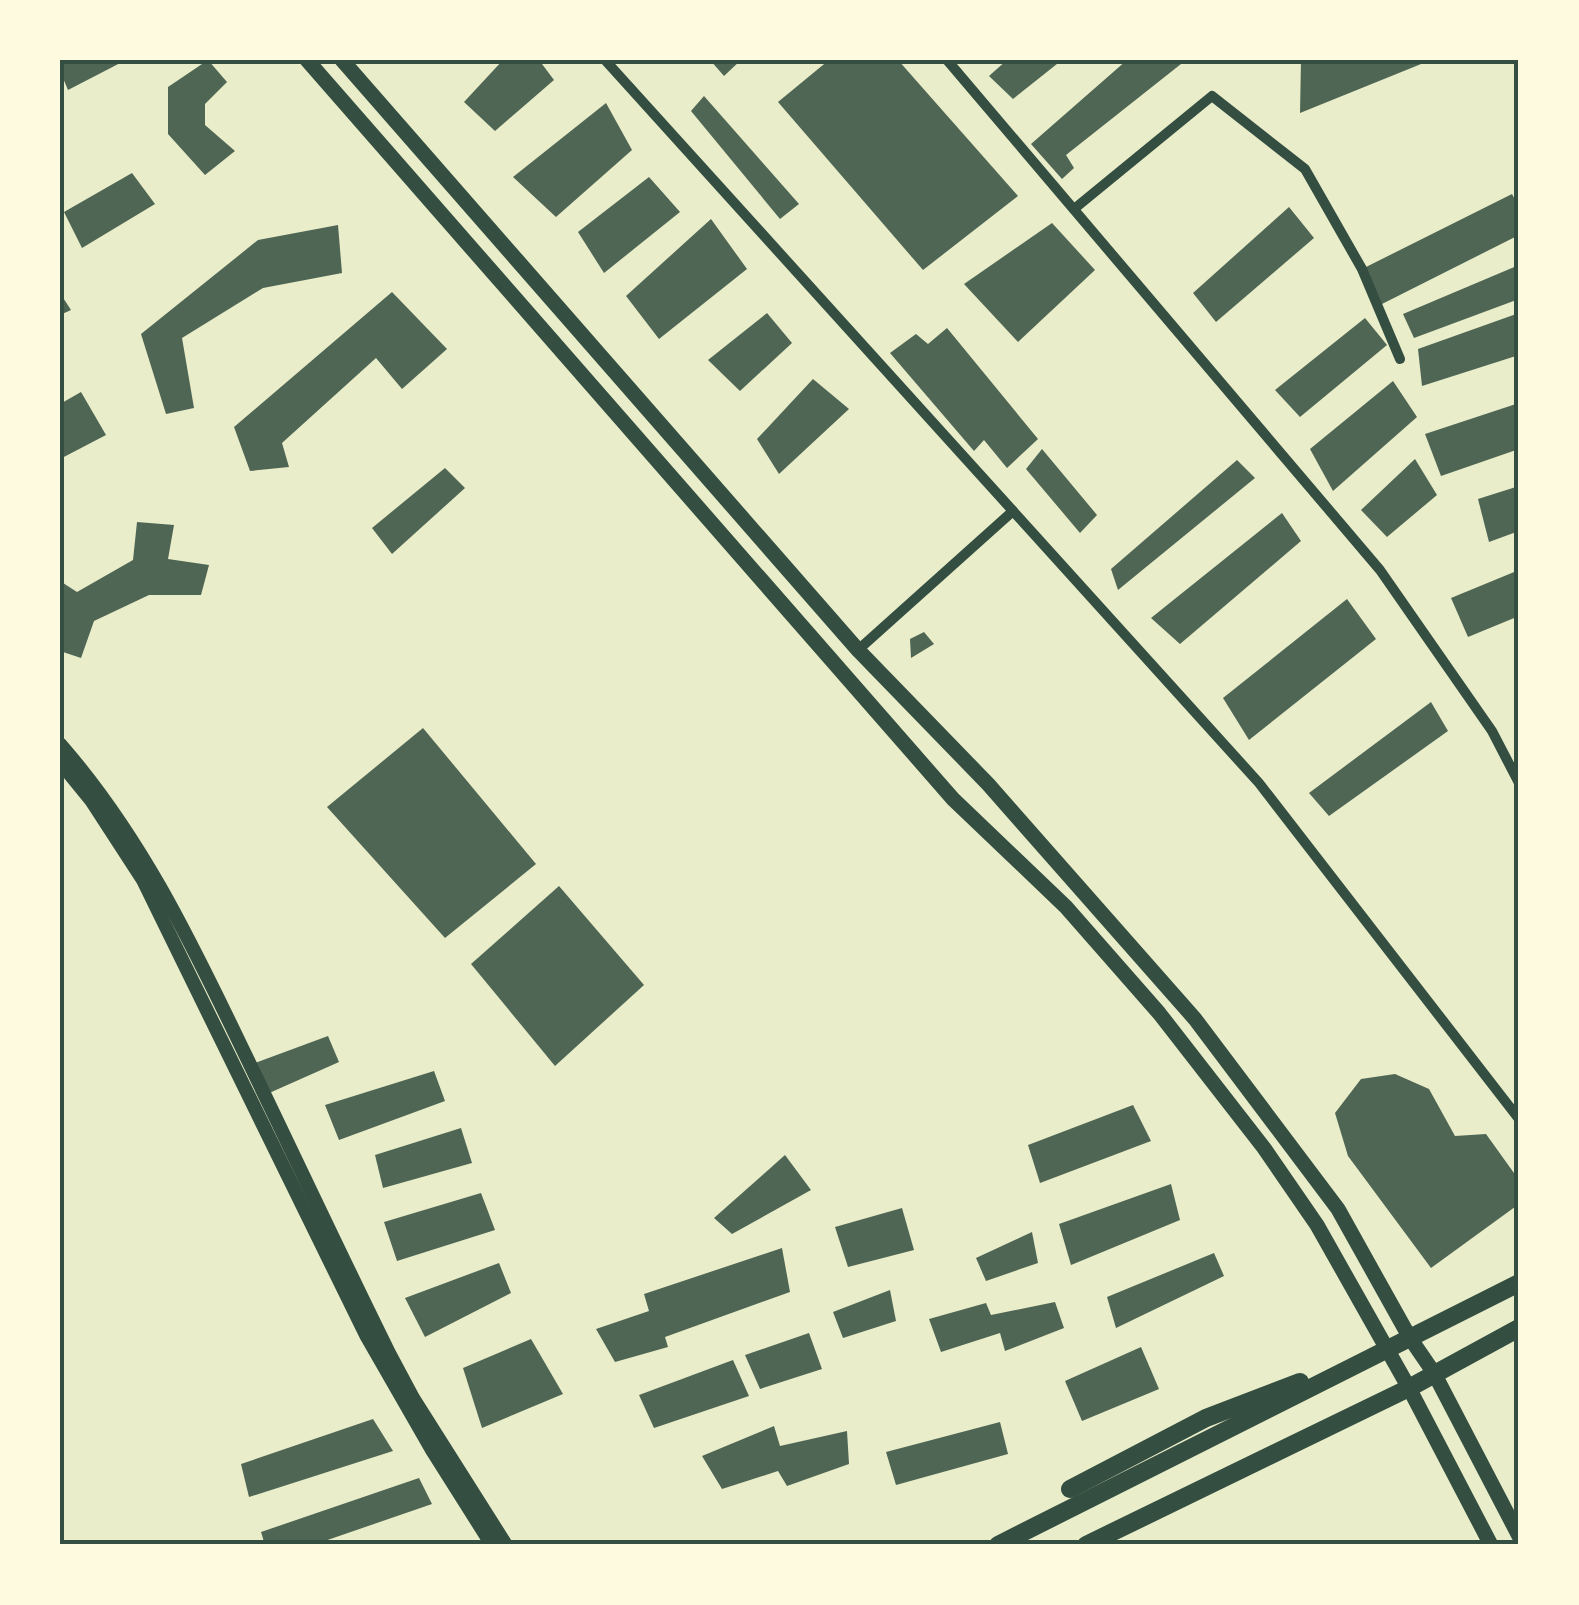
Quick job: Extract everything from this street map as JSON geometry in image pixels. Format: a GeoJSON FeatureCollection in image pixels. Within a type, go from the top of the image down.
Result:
{"type":"FeatureCollection","features":[{"type":"Feature","properties":{"kind":"main road"},"geometry":{"type":"LineString","coordinates":[[307,60],[954,799],[1066,907],[1159,1012],[1264,1148],[1316,1225],[1409,1388],[1491,1545]]}},
{"type":"Feature","properties":{"kind":"main road"},"geometry":{"type":"LineString","coordinates":[[342,60],[858,650],[988,784],[1195,1019],[1338,1209],[1410,1338],[1434,1373],[1519,1536]]}},
{"type":"Feature","properties":{"kind":"main road"},"geometry":{"type":"LineString","coordinates":[[998,1545],[1519,1282]]}},
{"type":"Feature","properties":{"kind":"main road"},"geometry":{"type":"LineString","coordinates":[[1086,1545],[1409,1388],[1519,1328]]}},
{"type":"Feature","properties":{"kind":"main road"},"geometry":{"type":"LineString","coordinates":[[1070,1490],[1206,1418],[1385,1350]]}},
{"type":"Feature","properties":{"kind":"street"},"geometry":{"type":"LineString","coordinates":[[605,60],[1259,782],[1519,1119]]}},
{"type":"Feature","properties":{"kind":"street"},"geometry":{"type":"LineString","coordinates":[[947,60],[1380,570],[1492,731],[1519,783]]}},
{"type":"Feature","properties":{"kind":"street"},"geometry":{"type":"LineString","coordinates":[[1074,209],[1212,96],[1305,169],[1362,269],[1400,358]]}},
{"type":"Feature","properties":{"kind":"street"},"geometry":{"type":"LineString","coordinates":[[858,650],[1013,511]]}},
{"type":"Feature","properties":{"kind":"street"},"geometry":{"type":"LineString","coordinates":[[60,744],[115,812],[146,860],[186,932],[388,1352],[506,1545]]}},
{"type":"Feature","properties":{"kind":"street"},"geometry":{"type":"LineString","coordinates":[[60,762],[91,800],[143,880],[366,1335],[492,1545]]}},
{"type":"Feature","properties":{"kind":"building"},"geometry":{"type":"Polygon","coordinates":[[[60,60],[126,60],[68,90],[60,60]]]}},
{"type":"Feature","properties":{"kind":"building"},"geometry":{"type":"Polygon","coordinates":[[[208,60],[227,82],[205,104],[205,125],[235,151],[205,175],[168,134],[168,87],[208,60]]]}},
{"type":"Feature","properties":{"kind":"building"},"geometry":{"type":"Polygon","coordinates":[[[503,60],[539,60],[554,80],[495,131],[464,102],[503,60]]]}},
{"type":"Feature","properties":{"kind":"building"},"geometry":{"type":"Polygon","coordinates":[[[710,60],[741,60],[724,76],[710,60]]]}},
{"type":"Feature","properties":{"kind":"building"},"geometry":{"type":"Polygon","coordinates":[[[829,60],[898,60],[1018,196],[923,270],[778,102],[829,60]]]}},
{"type":"Feature","properties":{"kind":"building"},"geometry":{"type":"Polygon","coordinates":[[[1007,60],[1062,60],[1013,99],[989,76],[1007,60]]]}},
{"type":"Feature","properties":{"kind":"building"},"geometry":{"type":"Polygon","coordinates":[[[1127,60],[1178,60],[1181,64],[1066,155],[1074,168],[1062,179],[1031,144],[1127,60]]]}},
{"type":"Feature","properties":{"kind":"building"},"geometry":{"type":"Polygon","coordinates":[[[1301,60],[1431,60],[1300,113],[1301,60]]]}},
{"type":"Feature","properties":{"kind":"building"},"geometry":{"type":"Polygon","coordinates":[[[704,96],[799,204],[780,219],[691,111],[704,96]]]}},
{"type":"Feature","properties":{"kind":"building"},"geometry":{"type":"Polygon","coordinates":[[[606,103],[632,150],[556,217],[513,177],[606,103]]]}},
{"type":"Feature","properties":{"kind":"building"},"geometry":{"type":"Polygon","coordinates":[[[132,173],[155,204],[82,248],[64,212],[132,173]]]}},
{"type":"Feature","properties":{"kind":"building"},"geometry":{"type":"Polygon","coordinates":[[[649,177],[680,212],[604,273],[578,232],[649,177]]]}},
{"type":"Feature","properties":{"kind":"building"},"geometry":{"type":"Polygon","coordinates":[[[1512,194],[1519,207],[1519,235],[1380,305],[1362,269],[1512,194]]]}},
{"type":"Feature","properties":{"kind":"building"},"geometry":{"type":"Polygon","coordinates":[[[1289,207],[1314,238],[1216,322],[1193,293],[1289,207]]]}},
{"type":"Feature","properties":{"kind":"building"},"geometry":{"type":"Polygon","coordinates":[[[711,219],[747,269],[659,339],[626,296],[711,219]]]}},
{"type":"Feature","properties":{"kind":"building"},"geometry":{"type":"Polygon","coordinates":[[[1052,223],[1095,270],[1018,342],[964,284],[1052,223]]]}},
{"type":"Feature","properties":{"kind":"building"},"geometry":{"type":"Polygon","coordinates":[[[338,225],[342,273],[263,288],[182,338],[194,408],[166,414],[141,334],[258,240],[338,225]]]}},
{"type":"Feature","properties":{"kind":"building"},"geometry":{"type":"Polygon","coordinates":[[[1519,265],[1519,299],[1414,338],[1403,314],[1519,265]]]}},
{"type":"Feature","properties":{"kind":"building"},"geometry":{"type":"Polygon","coordinates":[[[392,292],[447,349],[402,389],[376,358],[282,443],[289,467],[250,471],[234,427],[392,292]]]}},
{"type":"Feature","properties":{"kind":"building"},"geometry":{"type":"Polygon","coordinates":[[[60,293],[71,310],[60,315],[60,293]]]}},
{"type":"Feature","properties":{"kind":"building"},"geometry":{"type":"Polygon","coordinates":[[[767,313],[792,343],[740,391],[708,360],[767,313]]]}},
{"type":"Feature","properties":{"kind":"building"},"geometry":{"type":"Polygon","coordinates":[[[1519,313],[1519,355],[1422,386],[1418,349],[1519,313]]]}},
{"type":"Feature","properties":{"kind":"building"},"geometry":{"type":"Polygon","coordinates":[[[1365,318],[1387,345],[1300,417],[1275,390],[1365,318]]]}},
{"type":"Feature","properties":{"kind":"building"},"geometry":{"type":"Polygon","coordinates":[[[947,328],[1038,439],[1007,468],[984,440],[974,451],[890,353],[916,334],[928,344],[947,328]]]}},
{"type":"Feature","properties":{"kind":"building"},"geometry":{"type":"Polygon","coordinates":[[[813,379],[849,409],[779,474],[757,439],[813,379]]]}},
{"type":"Feature","properties":{"kind":"building"},"geometry":{"type":"Polygon","coordinates":[[[1393,381],[1417,417],[1333,491],[1310,449],[1393,381]]]}},
{"type":"Feature","properties":{"kind":"building"},"geometry":{"type":"Polygon","coordinates":[[[81,392],[106,435],[60,459],[60,404],[81,392]]]}},
{"type":"Feature","properties":{"kind":"building"},"geometry":{"type":"Polygon","coordinates":[[[1519,403],[1519,449],[1441,476],[1425,434],[1519,403]]]}},
{"type":"Feature","properties":{"kind":"building"},"geometry":{"type":"Polygon","coordinates":[[[1042,449],[1097,515],[1080,533],[1026,469],[1042,449]]]}},
{"type":"Feature","properties":{"kind":"building"},"geometry":{"type":"Polygon","coordinates":[[[1415,459],[1437,495],[1387,537],[1361,510],[1415,459]]]}},
{"type":"Feature","properties":{"kind":"building"},"geometry":{"type":"Polygon","coordinates":[[[1237,460],[1255,478],[1118,590],[1111,569],[1237,460]]]}},
{"type":"Feature","properties":{"kind":"building"},"geometry":{"type":"Polygon","coordinates":[[[445,468],[465,488],[392,554],[372,528],[445,468]]]}},
{"type":"Feature","properties":{"kind":"building"},"geometry":{"type":"Polygon","coordinates":[[[1519,486],[1519,531],[1489,542],[1478,499],[1519,486]]]}},
{"type":"Feature","properties":{"kind":"building"},"geometry":{"type":"Polygon","coordinates":[[[1282,513],[1301,541],[1180,644],[1151,618],[1282,513]]]}},
{"type":"Feature","properties":{"kind":"building"},"geometry":{"type":"Polygon","coordinates":[[[137,522],[174,525],[168,559],[209,565],[201,595],[149,595],[94,621],[81,658],[60,651],[60,581],[77,592],[133,560],[137,522]]]}},
{"type":"Feature","properties":{"kind":"building"},"geometry":{"type":"Polygon","coordinates":[[[1519,570],[1519,616],[1468,637],[1451,598],[1519,570]]]}},
{"type":"Feature","properties":{"kind":"building"},"geometry":{"type":"Polygon","coordinates":[[[1347,599],[1376,639],[1249,740],[1223,698],[1347,599]]]}},
{"type":"Feature","properties":{"kind":"building"},"geometry":{"type":"Polygon","coordinates":[[[924,632],[934,644],[911,658],[910,639],[924,632]]]}},
{"type":"Feature","properties":{"kind":"building"},"geometry":{"type":"Polygon","coordinates":[[[1431,702],[1448,731],[1329,816],[1309,793],[1431,702]]]}},
{"type":"Feature","properties":{"kind":"building"},"geometry":{"type":"Polygon","coordinates":[[[423,728],[536,864],[445,938],[327,807],[423,728]]]}},
{"type":"Feature","properties":{"kind":"building"},"geometry":{"type":"Polygon","coordinates":[[[559,886],[644,985],[555,1066],[471,964],[559,886]]]}},
{"type":"Feature","properties":{"kind":"building"},"geometry":{"type":"Polygon","coordinates":[[[328,1036],[339,1062],[267,1094],[255,1063],[328,1036]]]}},
{"type":"Feature","properties":{"kind":"building"},"geometry":{"type":"Polygon","coordinates":[[[434,1071],[445,1101],[339,1140],[325,1105],[434,1071]]]}},
{"type":"Feature","properties":{"kind":"building"},"geometry":{"type":"Polygon","coordinates":[[[1395,1074],[1429,1089],[1455,1136],[1486,1134],[1519,1180],[1519,1204],[1431,1268],[1348,1156],[1335,1113],[1361,1079],[1395,1074]]]}},
{"type":"Feature","properties":{"kind":"building"},"geometry":{"type":"Polygon","coordinates":[[[1133,1105],[1151,1141],[1040,1183],[1028,1145],[1133,1105]]]}},
{"type":"Feature","properties":{"kind":"building"},"geometry":{"type":"Polygon","coordinates":[[[461,1128],[472,1163],[383,1188],[375,1155],[461,1128]]]}},
{"type":"Feature","properties":{"kind":"building"},"geometry":{"type":"Polygon","coordinates":[[[785,1155],[811,1190],[732,1234],[714,1218],[785,1155]]]}},
{"type":"Feature","properties":{"kind":"building"},"geometry":{"type":"Polygon","coordinates":[[[1171,1184],[1180,1220],[1071,1265],[1059,1224],[1171,1184]]]}},
{"type":"Feature","properties":{"kind":"building"},"geometry":{"type":"Polygon","coordinates":[[[481,1193],[495,1230],[397,1261],[384,1222],[481,1193]]]}},
{"type":"Feature","properties":{"kind":"building"},"geometry":{"type":"Polygon","coordinates":[[[902,1208],[914,1250],[848,1267],[835,1227],[902,1208]]]}},
{"type":"Feature","properties":{"kind":"building"},"geometry":{"type":"Polygon","coordinates":[[[1032,1232],[1038,1263],[986,1281],[976,1258],[1032,1232]]]}},
{"type":"Feature","properties":{"kind":"building"},"geometry":{"type":"Polygon","coordinates":[[[782,1248],[790,1292],[665,1337],[668,1347],[615,1362],[596,1329],[649,1311],[644,1294],[782,1248]]]}},
{"type":"Feature","properties":{"kind":"building"},"geometry":{"type":"Polygon","coordinates":[[[1214,1253],[1224,1276],[1116,1328],[1107,1297],[1214,1253]]]}},
{"type":"Feature","properties":{"kind":"building"},"geometry":{"type":"Polygon","coordinates":[[[499,1263],[511,1293],[425,1337],[405,1298],[499,1263]]]}},
{"type":"Feature","properties":{"kind":"building"},"geometry":{"type":"Polygon","coordinates":[[[890,1290],[896,1321],[843,1338],[833,1312],[890,1290]]]}},
{"type":"Feature","properties":{"kind":"building"},"geometry":{"type":"Polygon","coordinates":[[[1055,1302],[1064,1328],[1005,1351],[1000,1333],[941,1352],[929,1319],[986,1303],[991,1315],[1055,1302]]]}},
{"type":"Feature","properties":{"kind":"building"},"geometry":{"type":"Polygon","coordinates":[[[809,1333],[822,1369],[760,1389],[745,1355],[809,1333]]]}},
{"type":"Feature","properties":{"kind":"building"},"geometry":{"type":"Polygon","coordinates":[[[531,1339],[563,1394],[482,1428],[463,1368],[531,1339]]]}},
{"type":"Feature","properties":{"kind":"building"},"geometry":{"type":"Polygon","coordinates":[[[1141,1347],[1159,1389],[1082,1421],[1065,1381],[1141,1347]]]}},
{"type":"Feature","properties":{"kind":"building"},"geometry":{"type":"Polygon","coordinates":[[[733,1360],[749,1396],[654,1428],[639,1395],[733,1360]]]}},
{"type":"Feature","properties":{"kind":"building"},"geometry":{"type":"Polygon","coordinates":[[[373,1419],[393,1451],[249,1497],[241,1464],[373,1419]]]}},
{"type":"Feature","properties":{"kind":"building"},"geometry":{"type":"Polygon","coordinates":[[[1000,1422],[1008,1454],[896,1485],[886,1452],[1000,1422]]]}},
{"type":"Feature","properties":{"kind":"building"},"geometry":{"type":"Polygon","coordinates":[[[774,1426],[780,1446],[847,1431],[849,1464],[787,1486],[778,1471],[722,1489],[702,1456],[774,1426]]]}},
{"type":"Feature","properties":{"kind":"building"},"geometry":{"type":"Polygon","coordinates":[[[419,1478],[432,1504],[313,1545],[265,1545],[261,1532],[419,1478]]]}}]}
